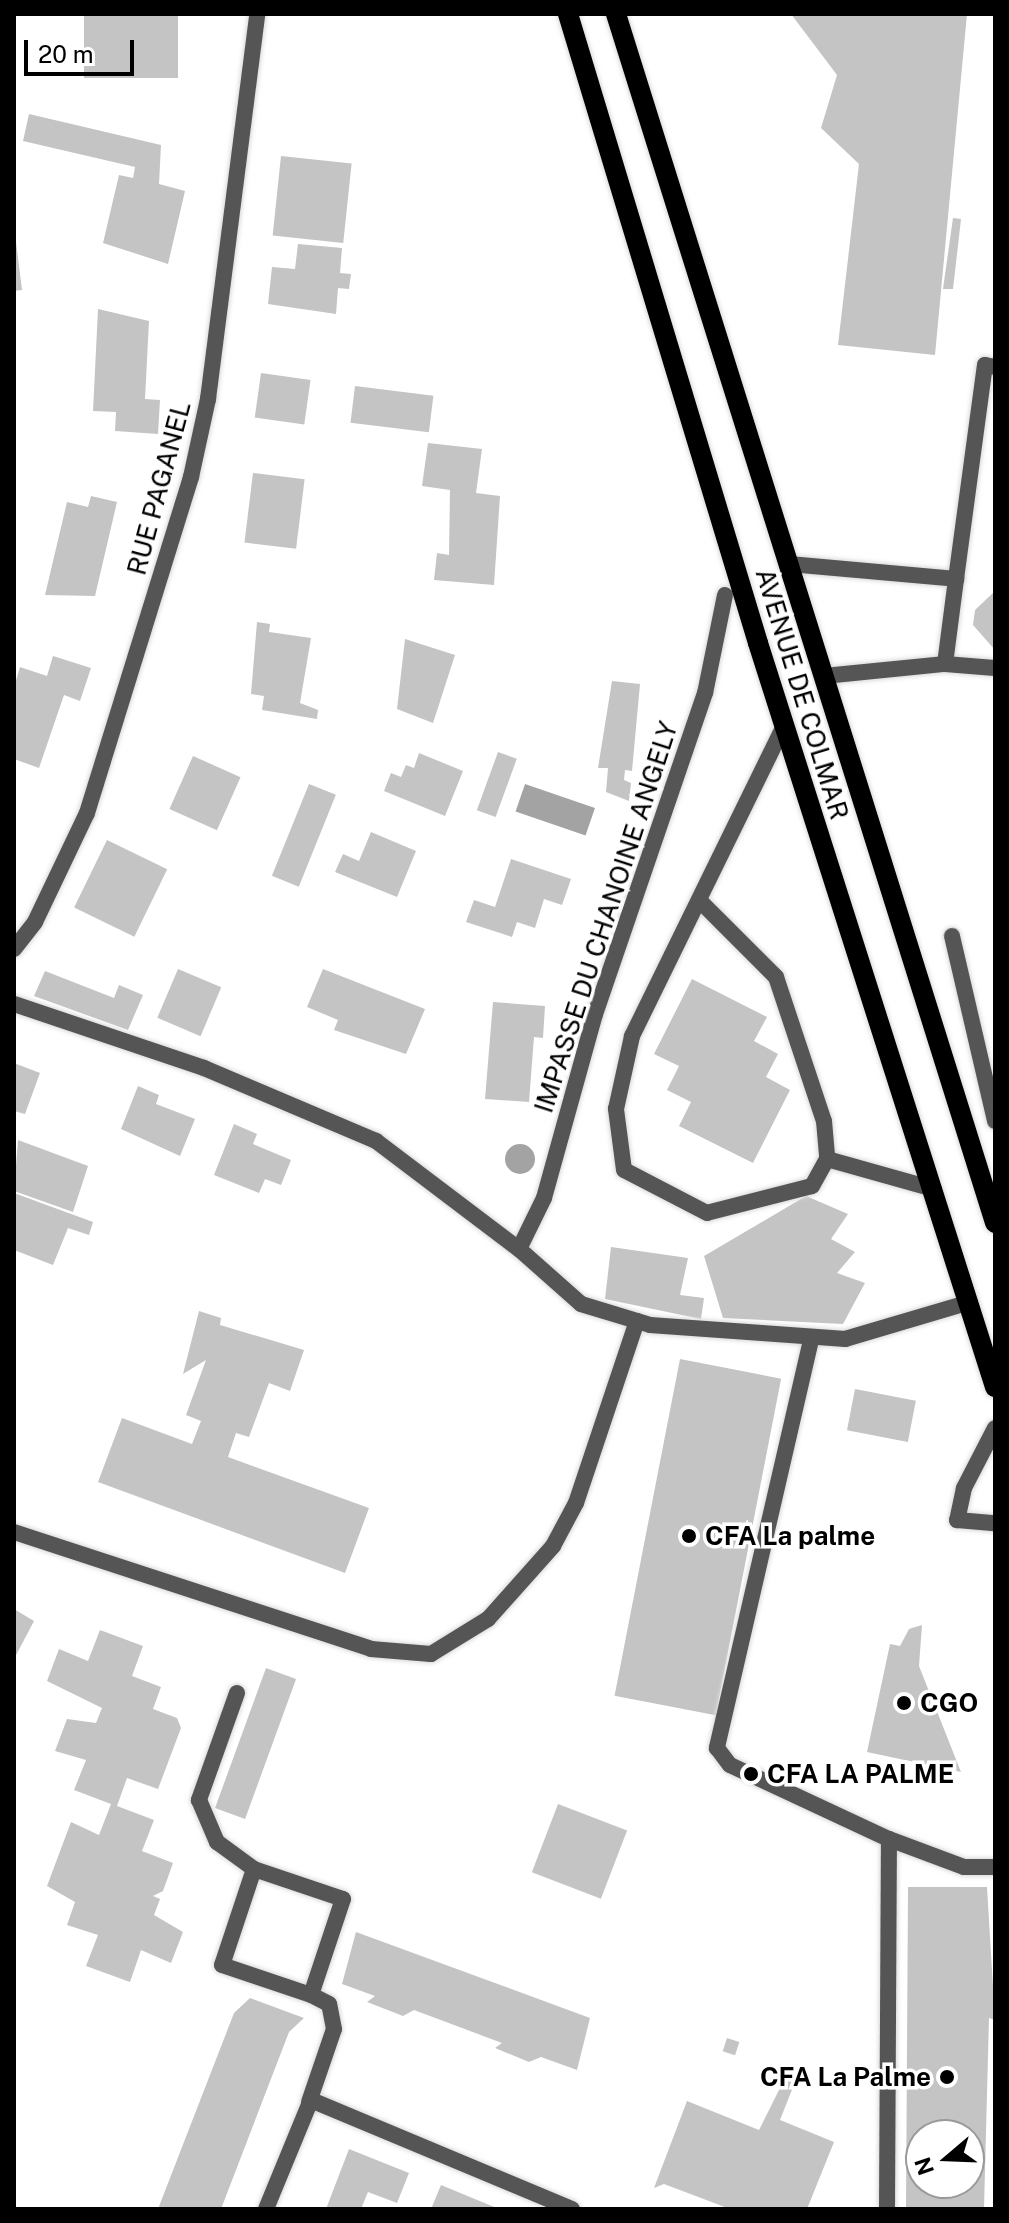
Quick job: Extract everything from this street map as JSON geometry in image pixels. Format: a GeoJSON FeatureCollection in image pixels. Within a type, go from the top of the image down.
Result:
{"type":"FeatureCollection","features":[{"type":"Feature","properties":{"kind":"main road","name":"AVENUE DE COLMAR"},"geometry":{"type":"LineString","coordinates":[[568,14],[784,726],[995,1387]]}},
{"type":"Feature","properties":{"kind":"main road","name":"AVENUE DE COLMAR"},"geometry":{"type":"LineString","coordinates":[[616,14],[824,676],[989,1180],[995,1223]]}},
{"type":"Feature","properties":{"kind":"street","name":"RUE PAGANEL"},"geometry":{"type":"LineString","coordinates":[[15,946],[87,813],[191,477],[208,399],[257,14]]}},
{"type":"Feature","properties":{"kind":"street"},"geometry":{"type":"LineString","coordinates":[[945,664],[985,365],[995,367]]}},
{"type":"Feature","properties":{"kind":"street"},"geometry":{"type":"LineString","coordinates":[[789,564],[956,579]]}},
{"type":"Feature","properties":{"kind":"street","name":"IMPASSE DU CHANOINE ANGELY"},"geometry":{"type":"LineString","coordinates":[[519,1249],[544,1198],[595,1014],[705,693],[725,595]]}},
{"type":"Feature","properties":{"kind":"street"},"geometry":{"type":"LineString","coordinates":[[824,676],[945,664],[995,668]]}},
{"type":"Feature","properties":{"kind":"street"},"geometry":{"type":"LineString","coordinates":[[703,904],[776,977],[824,1121],[827,1159],[812,1186],[707,1213],[624,1170],[616,1109],[632,1036],[703,904],[784,726]]}},
{"type":"Feature","properties":{"kind":"street"},"geometry":{"type":"LineString","coordinates":[[952,936],[995,1121]]}},
{"type":"Feature","properties":{"kind":"street"},"geometry":{"type":"LineString","coordinates":[[14,1004],[204,1068],[376,1141],[519,1249],[581,1304],[637,1321],[811,1340],[845,1339],[970,1302]]}},
{"type":"Feature","properties":{"kind":"street"},"geometry":{"type":"LineString","coordinates":[[827,1159],[934,1189]]}},
{"type":"Feature","properties":{"kind":"street"},"geometry":{"type":"LineString","coordinates":[[14,1532],[371,1649],[431,1654],[488,1619],[553,1546],[576,1503],[637,1321]]}},
{"type":"Feature","properties":{"kind":"street"},"geometry":{"type":"LineString","coordinates":[[811,1340],[717,1748],[730,1765],[889,1839],[964,1867],[995,1867]]}},
{"type":"Feature","properties":{"kind":"street"},"geometry":{"type":"LineString","coordinates":[[995,1428],[964,1488],[957,1520],[995,1523]]}},
{"type":"Feature","properties":{"kind":"street"},"geometry":{"type":"LineString","coordinates":[[237,1693],[199,1800],[217,1842],[254,1869],[343,1899],[311,1995]]}},
{"type":"Feature","properties":{"kind":"street"},"geometry":{"type":"LineString","coordinates":[[887,2209],[889,1839]]}},
{"type":"Feature","properties":{"kind":"street"},"geometry":{"type":"LineString","coordinates":[[254,1869],[222,1965],[329,2004],[334,2029],[309,2102],[266,2209]]}},
{"type":"Feature","properties":{"kind":"street"},"geometry":{"type":"LineString","coordinates":[[309,2102],[572,2209]]}},
{"type":"Feature","properties":{"kind":"shaded area"},"geometry":{"type":"Polygon","coordinates":[[[525,784],[595,808],[586,836],[516,811],[525,784]]]}},
{"type":"Feature","properties":{"kind":"shaded area"},"geometry":{"type":"Polygon","coordinates":[[[520,1144],[531,1148],[535,1159],[531,1170],[520,1174],[509,1170],[505,1159],[509,1148],[520,1144]]]}},
{"type":"Feature","properties":{"kind":"building"},"geometry":{"type":"Polygon","coordinates":[[[84,14],[178,14],[178,78],[84,78],[84,14]]]}},
{"type":"Feature","properties":{"kind":"building"},"geometry":{"type":"Polygon","coordinates":[[[791,14],[967,14],[935,355],[838,345],[859,164],[821,128],[837,75],[791,14]]]}},
{"type":"Feature","properties":{"kind":"building"},"geometry":{"type":"Polygon","coordinates":[[[29,114],[161,145],[159,184],[185,191],[168,264],[103,243],[119,175],[133,178],[135,167],[23,141],[29,114]]]}},
{"type":"Feature","properties":{"kind":"building"},"geometry":{"type":"Polygon","coordinates":[[[281,156],[352,163],[343,243],[273,236],[281,156]]]}},
{"type":"Feature","properties":{"kind":"building"},"geometry":{"type":"Polygon","coordinates":[[[953,218],[961,219],[953,289],[943,289],[953,218]]]}},
{"type":"Feature","properties":{"kind":"building"},"geometry":{"type":"Polygon","coordinates":[[[14,226],[22,290],[14,291],[14,226]]]}},
{"type":"Feature","properties":{"kind":"building"},"geometry":{"type":"Polygon","coordinates":[[[298,244],[342,248],[340,273],[351,274],[349,289],[338,288],[336,314],[268,304],[272,267],[295,269],[298,244]]]}},
{"type":"Feature","properties":{"kind":"building"},"geometry":{"type":"Polygon","coordinates":[[[98,309],[149,321],[145,399],[160,400],[158,434],[115,431],[116,412],[93,411],[98,309]]]}},
{"type":"Feature","properties":{"kind":"building"},"geometry":{"type":"Polygon","coordinates":[[[261,373],[311,380],[304,425],[255,418],[261,373]]]}},
{"type":"Feature","properties":{"kind":"building"},"geometry":{"type":"Polygon","coordinates":[[[355,386],[433,396],[429,432],[350,423],[355,386]]]}},
{"type":"Feature","properties":{"kind":"building"},"geometry":{"type":"Polygon","coordinates":[[[428,443],[482,449],[476,493],[500,496],[494,585],[434,580],[437,553],[449,555],[450,490],[422,486],[428,443]]]}},
{"type":"Feature","properties":{"kind":"building"},"geometry":{"type":"Polygon","coordinates":[[[253,473],[305,479],[296,549],[244,542],[253,473]]]}},
{"type":"Feature","properties":{"kind":"building"},"geometry":{"type":"Polygon","coordinates":[[[91,496],[117,502],[95,596],[45,595],[67,502],[88,507],[91,496]]]}},
{"type":"Feature","properties":{"kind":"building"},"geometry":{"type":"Polygon","coordinates":[[[995,591],[995,650],[973,625],[975,610],[995,591]]]}},
{"type":"Feature","properties":{"kind":"building"},"geometry":{"type":"Polygon","coordinates":[[[257,622],[270,624],[269,632],[311,638],[300,703],[318,710],[317,719],[262,710],[264,696],[251,694],[257,622]]]}},
{"type":"Feature","properties":{"kind":"building"},"geometry":{"type":"Polygon","coordinates":[[[405,639],[455,655],[433,723],[397,709],[405,639]]]}},
{"type":"Feature","properties":{"kind":"building"},"geometry":{"type":"Polygon","coordinates":[[[53,656],[91,668],[80,701],[64,695],[39,768],[14,759],[14,687],[20,667],[47,676],[53,656]]]}},
{"type":"Feature","properties":{"kind":"building"},"geometry":{"type":"Polygon","coordinates":[[[612,681],[640,684],[632,771],[625,770],[624,780],[631,783],[629,801],[606,792],[608,768],[598,768],[612,681]]]}},
{"type":"Feature","properties":{"kind":"building"},"geometry":{"type":"Polygon","coordinates":[[[498,752],[517,759],[496,817],[477,810],[498,752]]]}},
{"type":"Feature","properties":{"kind":"building"},"geometry":{"type":"Polygon","coordinates":[[[419,753],[463,771],[445,816],[384,791],[391,773],[401,777],[406,765],[414,768],[419,753]]]}},
{"type":"Feature","properties":{"kind":"building"},"geometry":{"type":"Polygon","coordinates":[[[193,756],[241,777],[217,830],[169,809],[193,756]]]}},
{"type":"Feature","properties":{"kind":"building"},"geometry":{"type":"Polygon","coordinates":[[[309,784],[336,795],[299,887],[272,876],[309,784]]]}},
{"type":"Feature","properties":{"kind":"building"},"geometry":{"type":"Polygon","coordinates":[[[371,832],[416,851],[397,897],[335,872],[343,854],[359,861],[371,832]]]}},
{"type":"Feature","properties":{"kind":"building"},"geometry":{"type":"Polygon","coordinates":[[[107,840],[167,869],[134,937],[74,907],[107,840]]]}},
{"type":"Feature","properties":{"kind":"building"},"geometry":{"type":"Polygon","coordinates":[[[511,859],[571,879],[562,905],[544,899],[535,928],[517,922],[512,937],[466,922],[474,900],[495,907],[511,859]]]}},
{"type":"Feature","properties":{"kind":"building"},"geometry":{"type":"Polygon","coordinates":[[[178,969],[221,987],[201,1036],[157,1018],[178,969]]]}},
{"type":"Feature","properties":{"kind":"building"},"geometry":{"type":"Polygon","coordinates":[[[323,969],[425,1009],[406,1054],[334,1030],[338,1020],[307,1007],[323,969]]]}},
{"type":"Feature","properties":{"kind":"building"},"geometry":{"type":"Polygon","coordinates":[[[45,971],[114,998],[119,985],[143,995],[128,1030],[34,996],[45,971]]]}},
{"type":"Feature","properties":{"kind":"building"},"geometry":{"type":"Polygon","coordinates":[[[692,979],[767,1017],[754,1041],[778,1054],[766,1077],[790,1090],[753,1163],[679,1126],[691,1102],[667,1090],[679,1066],[654,1054],[692,979]]]}},
{"type":"Feature","properties":{"kind":"building"},"geometry":{"type":"Polygon","coordinates":[[[493,1002],[545,1006],[543,1038],[534,1037],[529,1102],[485,1099],[493,1002]]]}},
{"type":"Feature","properties":{"kind":"building"},"geometry":{"type":"Polygon","coordinates":[[[14,1063],[40,1073],[25,1114],[14,1111],[14,1063]]]}},
{"type":"Feature","properties":{"kind":"building"},"geometry":{"type":"Polygon","coordinates":[[[138,1086],[159,1095],[156,1104],[195,1119],[180,1156],[121,1129],[138,1086]]]}},
{"type":"Feature","properties":{"kind":"building"},"geometry":{"type":"Polygon","coordinates":[[[234,1124],[257,1134],[253,1144],[291,1160],[281,1185],[265,1179],[259,1193],[214,1175],[234,1124]]]}},
{"type":"Feature","properties":{"kind":"building"},"geometry":{"type":"Polygon","coordinates":[[[18,1140],[88,1166],[73,1212],[14,1191],[18,1140]]]}},
{"type":"Feature","properties":{"kind":"building"},"geometry":{"type":"Polygon","coordinates":[[[14,1193],[93,1222],[89,1235],[68,1228],[53,1265],[14,1250],[14,1193]]]}},
{"type":"Feature","properties":{"kind":"building"},"geometry":{"type":"Polygon","coordinates":[[[806,1196],[848,1214],[831,1239],[855,1252],[837,1273],[865,1283],[843,1324],[723,1318],[704,1256],[806,1196]]]}},
{"type":"Feature","properties":{"kind":"building"},"geometry":{"type":"Polygon","coordinates":[[[611,1247],[688,1258],[680,1295],[704,1298],[701,1319],[605,1299],[611,1247]]]}},
{"type":"Feature","properties":{"kind":"building"},"geometry":{"type":"Polygon","coordinates":[[[199,1311],[221,1318],[220,1325],[304,1350],[290,1391],[269,1383],[249,1437],[236,1433],[228,1457],[369,1508],[345,1573],[98,1482],[122,1418],[192,1444],[201,1421],[186,1415],[206,1360],[183,1374],[199,1311]]]}},
{"type":"Feature","properties":{"kind":"building","name":"CFA La palme"},"geometry":{"type":"Polygon","coordinates":[[[680,1359],[781,1379],[716,1715],[615,1696],[680,1359]]]}},
{"type":"Feature","properties":{"kind":"building"},"geometry":{"type":"Polygon","coordinates":[[[855,1389],[916,1401],[908,1442],[847,1430],[855,1389]]]}},
{"type":"Feature","properties":{"kind":"building"},"geometry":{"type":"Polygon","coordinates":[[[14,1609],[34,1621],[14,1659],[14,1609]]]}},
{"type":"Feature","properties":{"kind":"building","name":"CGO"},"geometry":{"type":"Polygon","coordinates":[[[922,1625],[919,1666],[961,1772],[867,1752],[890,1644],[900,1646],[909,1629],[922,1625]]]}},
{"type":"Feature","properties":{"kind":"building"},"geometry":{"type":"Polygon","coordinates":[[[100,1630],[143,1646],[132,1676],[161,1687],[153,1709],[177,1718],[181,1728],[158,1789],[127,1778],[117,1806],[154,1820],[142,1851],[173,1863],[163,1891],[153,1896],[160,1899],[154,1915],[183,1932],[171,1963],[141,1950],[130,1982],[86,1966],[98,1935],[67,1925],[75,1902],[47,1886],[71,1822],[99,1835],[111,1804],[74,1790],[86,1760],[55,1751],[67,1719],[96,1723],[102,1708],[47,1681],[59,1649],[88,1661],[100,1630]]]}},
{"type":"Feature","properties":{"kind":"building"},"geometry":{"type":"Polygon","coordinates":[[[266,1668],[296,1679],[245,1819],[215,1808],[266,1668]]]}},
{"type":"Feature","properties":{"kind":"building"},"geometry":{"type":"Polygon","coordinates":[[[558,1804],[627,1831],[601,1899],[532,1872],[558,1804]]]}},
{"type":"Feature","properties":{"kind":"building","name":"CFA La Palme"},"geometry":{"type":"Polygon","coordinates":[[[908,1887],[987,1887],[995,2020],[989,2018],[985,2171],[985,2119],[907,2119],[908,1887]]]}},
{"type":"Feature","properties":{"kind":"building"},"geometry":{"type":"Polygon","coordinates":[[[356,1932],[590,2018],[577,2070],[541,2057],[529,2062],[495,2048],[502,2043],[414,2010],[403,2016],[367,2002],[375,1996],[342,1984],[356,1932]]]}},
{"type":"Feature","properties":{"kind":"building"},"geometry":{"type":"Polygon","coordinates":[[[250,1998],[304,2018],[289,2032],[221,2209],[158,2209],[234,2013],[250,1998]]]}},
{"type":"Feature","properties":{"kind":"building"},"geometry":{"type":"Polygon","coordinates":[[[727,2038],[739,2042],[735,2055],[723,2051],[727,2038]]]}},
{"type":"Feature","properties":{"kind":"building"},"geometry":{"type":"Polygon","coordinates":[[[785,2078],[795,2082],[780,2120],[834,2142],[807,2209],[730,2209],[664,2184],[654,2188],[687,2101],[759,2130],[785,2078]]]}},
{"type":"Feature","properties":{"kind":"building"},"geometry":{"type":"Polygon","coordinates":[[[349,2149],[409,2173],[397,2203],[368,2192],[361,2209],[326,2209],[349,2149]]]}},
{"type":"Feature","properties":{"kind":"building"},"geometry":{"type":"Polygon","coordinates":[[[441,2185],[499,2209],[431,2209],[441,2185]]]}},
{"type":"Feature","properties":{"kind":"building","name":"CFA La Palme"},"geometry":{"type":"Polygon","coordinates":[[[906,2199],[984,2199],[984,2209],[906,2209],[906,2199]]]}},
{"type":"Feature","properties":{"kind":"place","name":"CFA La palme"},"geometry":{"type":"Point","coordinates":[689,1536]}},
{"type":"Feature","properties":{"kind":"place","name":"CGO"},"geometry":{"type":"Point","coordinates":[904,1703]}},
{"type":"Feature","properties":{"kind":"place","name":"CFA LA PALME"},"geometry":{"type":"Point","coordinates":[751,1774]}},
{"type":"Feature","properties":{"kind":"place","name":"CFA La Palme"},"geometry":{"type":"Point","coordinates":[947,2077]}}]}
